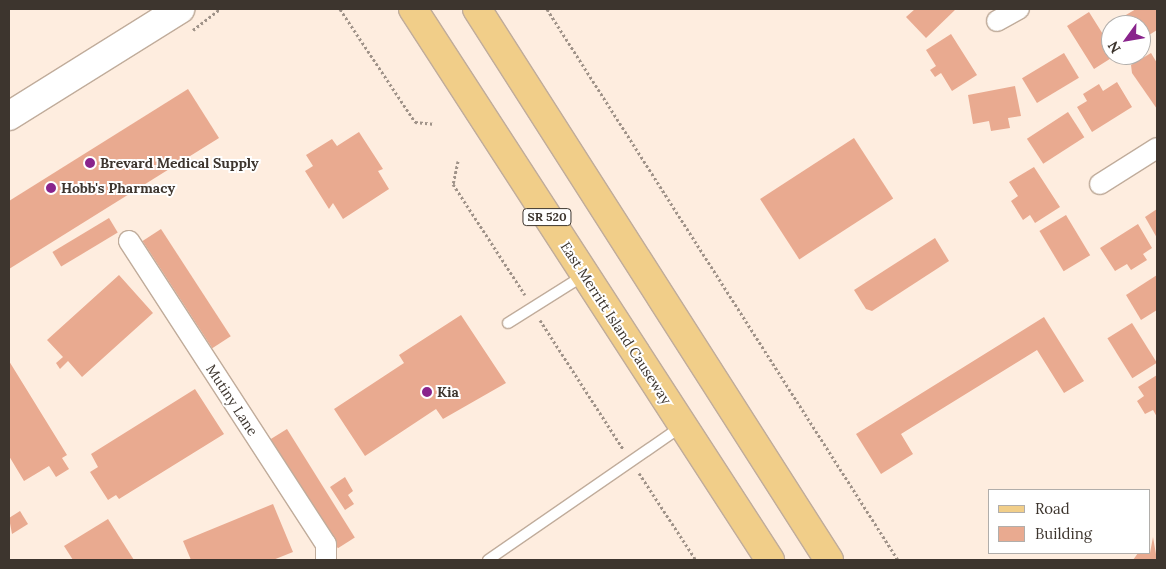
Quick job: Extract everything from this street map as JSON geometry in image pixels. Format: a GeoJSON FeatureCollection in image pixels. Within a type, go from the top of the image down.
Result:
{"type":"FeatureCollection","features":[{"type":"Feature","properties":{"kind":"main road","name":"East Merritt Island Causeway"},"geometry":{"type":"LineString","coordinates":[[413,9],[770,560]]}},
{"type":"Feature","properties":{"kind":"main road"},"geometry":{"type":"LineString","coordinates":[[476,9],[830,560]]}},
{"type":"Feature","properties":{"kind":"street"},"geometry":{"type":"LineString","coordinates":[[9,116],[180,9]]}},
{"type":"Feature","properties":{"kind":"street"},"geometry":{"type":"LineString","coordinates":[[997,21],[1019,9]]}},
{"type":"Feature","properties":{"kind":"street"},"geometry":{"type":"LineString","coordinates":[[1100,184],[1157,148]]}},
{"type":"Feature","properties":{"kind":"street","name":"Mutiny Lane"},"geometry":{"type":"LineString","coordinates":[[129,241],[326,544],[326,560]]}},
{"type":"Feature","properties":{"kind":"lane"},"geometry":{"type":"LineString","coordinates":[[508,323],[584,275]]}},
{"type":"Feature","properties":{"kind":"lane"},"geometry":{"type":"LineString","coordinates":[[488,560],[630,460],[683,426]]}},
{"type":"Feature","properties":{"kind":"path"},"geometry":{"type":"LineString","coordinates":[[340,9],[415,122],[435,124]]}},
{"type":"Feature","properties":{"kind":"path"},"geometry":{"type":"LineString","coordinates":[[547,9],[898,560]]}},
{"type":"Feature","properties":{"kind":"path"},"geometry":{"type":"LineString","coordinates":[[458,162],[453,184],[696,560]]}},
{"type":"Feature","properties":{"kind":"building"},"geometry":{"type":"Polygon","coordinates":[[[915,9],[956,9],[926,38],[906,17],[915,9]]]}},
{"type":"Feature","properties":{"kind":"building"},"geometry":{"type":"Polygon","coordinates":[[[1136,9],[1156,9],[1157,30],[1151,34],[1151,15],[1126,15],[1136,9]]]}},
{"type":"Feature","properties":{"kind":"building"},"geometry":{"type":"Polygon","coordinates":[[[1089,12],[1101,31],[1101,65],[1094,69],[1067,26],[1089,12]]]}},
{"type":"Feature","properties":{"kind":"building"},"geometry":{"type":"Polygon","coordinates":[[[951,34],[977,75],[952,91],[941,73],[935,77],[930,70],[936,66],[926,50],[951,34]]]}},
{"type":"Feature","properties":{"kind":"building"},"geometry":{"type":"Polygon","coordinates":[[[1064,53],[1079,78],[1037,103],[1022,78],[1064,53]]]}},
{"type":"Feature","properties":{"kind":"building"},"geometry":{"type":"Polygon","coordinates":[[[1151,53],[1157,63],[1157,109],[1132,73],[1131,65],[1151,65],[1151,53]]]}},
{"type":"Feature","properties":{"kind":"building"},"geometry":{"type":"Polygon","coordinates":[[[1117,82],[1132,107],[1092,132],[1077,107],[1087,101],[1083,94],[1099,84],[1103,91],[1117,82]]]}},
{"type":"Feature","properties":{"kind":"building"},"geometry":{"type":"Polygon","coordinates":[[[1015,86],[1021,116],[1008,118],[1010,128],[991,131],[989,121],[973,124],[968,95],[1015,86]]]}},
{"type":"Feature","properties":{"kind":"building"},"geometry":{"type":"Polygon","coordinates":[[[188,89],[219,138],[9,269],[9,201],[188,89]]]}},
{"type":"Feature","properties":{"kind":"building"},"geometry":{"type":"Polygon","coordinates":[[[1068,112],[1084,137],[1043,164],[1027,139],[1068,112]]]}},
{"type":"Feature","properties":{"kind":"building"},"geometry":{"type":"Polygon","coordinates":[[[359,132],[383,169],[378,171],[389,189],[343,219],[333,203],[329,209],[305,171],[313,166],[306,155],[332,139],[337,146],[359,132]]]}},
{"type":"Feature","properties":{"kind":"building"},"geometry":{"type":"Polygon","coordinates":[[[854,138],[893,198],[799,259],[760,199],[854,138]]]}},
{"type":"Feature","properties":{"kind":"building"},"geometry":{"type":"Polygon","coordinates":[[[1034,167],[1060,207],[1035,223],[1030,215],[1023,220],[1011,201],[1018,196],[1009,182],[1034,167]]]}},
{"type":"Feature","properties":{"kind":"building"},"geometry":{"type":"Polygon","coordinates":[[[1157,209],[1157,238],[1145,217],[1157,209]]]}},
{"type":"Feature","properties":{"kind":"building"},"geometry":{"type":"Polygon","coordinates":[[[1066,215],[1090,255],[1064,271],[1039,231],[1066,215]]]}},
{"type":"Feature","properties":{"kind":"building"},"geometry":{"type":"Polygon","coordinates":[[[109,218],[118,233],[61,267],[52,252],[109,218]]]}},
{"type":"Feature","properties":{"kind":"building"},"geometry":{"type":"Polygon","coordinates":[[[1138,224],[1152,248],[1143,254],[1147,260],[1131,270],[1127,264],[1115,271],[1100,248],[1138,224]]]}},
{"type":"Feature","properties":{"kind":"building"},"geometry":{"type":"Polygon","coordinates":[[[161,229],[231,336],[212,348],[143,241],[161,229]]]}},
{"type":"Feature","properties":{"kind":"building"},"geometry":{"type":"Polygon","coordinates":[[[935,238],[949,261],[872,311],[866,309],[854,290],[935,238]]]}},
{"type":"Feature","properties":{"kind":"building"},"geometry":{"type":"Polygon","coordinates":[[[119,275],[153,313],[82,377],[68,361],[60,369],[56,363],[63,357],[47,340],[119,275]]]}},
{"type":"Feature","properties":{"kind":"building"},"geometry":{"type":"Polygon","coordinates":[[[1157,275],[1157,310],[1141,320],[1126,295],[1157,275]]]}},
{"type":"Feature","properties":{"kind":"building","name":"Kia"},"geometry":{"type":"Polygon","coordinates":[[[461,315],[506,383],[443,419],[436,409],[365,456],[334,409],[404,363],[399,355],[461,315]]]}},
{"type":"Feature","properties":{"kind":"building"},"geometry":{"type":"Polygon","coordinates":[[[1044,317],[1084,381],[1064,393],[1037,350],[901,434],[913,454],[881,474],[856,434],[1044,317]]]}},
{"type":"Feature","properties":{"kind":"building"},"geometry":{"type":"Polygon","coordinates":[[[1132,323],[1157,363],[1132,378],[1107,338],[1132,323]]]}},
{"type":"Feature","properties":{"kind":"building"},"geometry":{"type":"Polygon","coordinates":[[[9,361],[67,455],[62,458],[69,469],[56,477],[49,466],[24,481],[9,456],[9,361]]]}},
{"type":"Feature","properties":{"kind":"building"},"geometry":{"type":"Polygon","coordinates":[[[1157,375],[1157,417],[1153,410],[1145,414],[1137,401],[1144,396],[1138,387],[1157,375]]]}},
{"type":"Feature","properties":{"kind":"building"},"geometry":{"type":"Polygon","coordinates":[[[195,389],[224,434],[119,499],[116,495],[108,500],[90,472],[98,467],[91,454],[195,389]]]}},
{"type":"Feature","properties":{"kind":"building"},"geometry":{"type":"Polygon","coordinates":[[[287,429],[355,538],[338,548],[270,440],[287,429]]]}},
{"type":"Feature","properties":{"kind":"building"},"geometry":{"type":"Polygon","coordinates":[[[345,477],[353,491],[348,495],[354,504],[345,510],[330,487],[345,477]]]}},
{"type":"Feature","properties":{"kind":"building"},"geometry":{"type":"Polygon","coordinates":[[[273,504],[293,552],[273,560],[191,560],[183,541],[273,504]]]}},
{"type":"Feature","properties":{"kind":"building"},"geometry":{"type":"Polygon","coordinates":[[[20,511],[28,524],[12,534],[9,518],[20,511]]]}},
{"type":"Feature","properties":{"kind":"building"},"geometry":{"type":"Polygon","coordinates":[[[108,519],[134,560],[73,560],[64,546],[108,519]]]}},
{"type":"Feature","properties":{"kind":"building"},"geometry":{"type":"Polygon","coordinates":[[[1153,537],[1157,560],[1133,560],[1137,554],[1151,554],[1153,537]]]}},
{"type":"Feature","properties":{"kind":"place","name":"Brevard Medical Supply"},"geometry":{"type":"Point","coordinates":[90,163]}},
{"type":"Feature","properties":{"kind":"place","name":"Hobb's Pharmacy"},"geometry":{"type":"Point","coordinates":[51,188]}},
{"type":"Feature","properties":{"kind":"place","name":"Kia"},"geometry":{"type":"Point","coordinates":[427,392]}}]}
